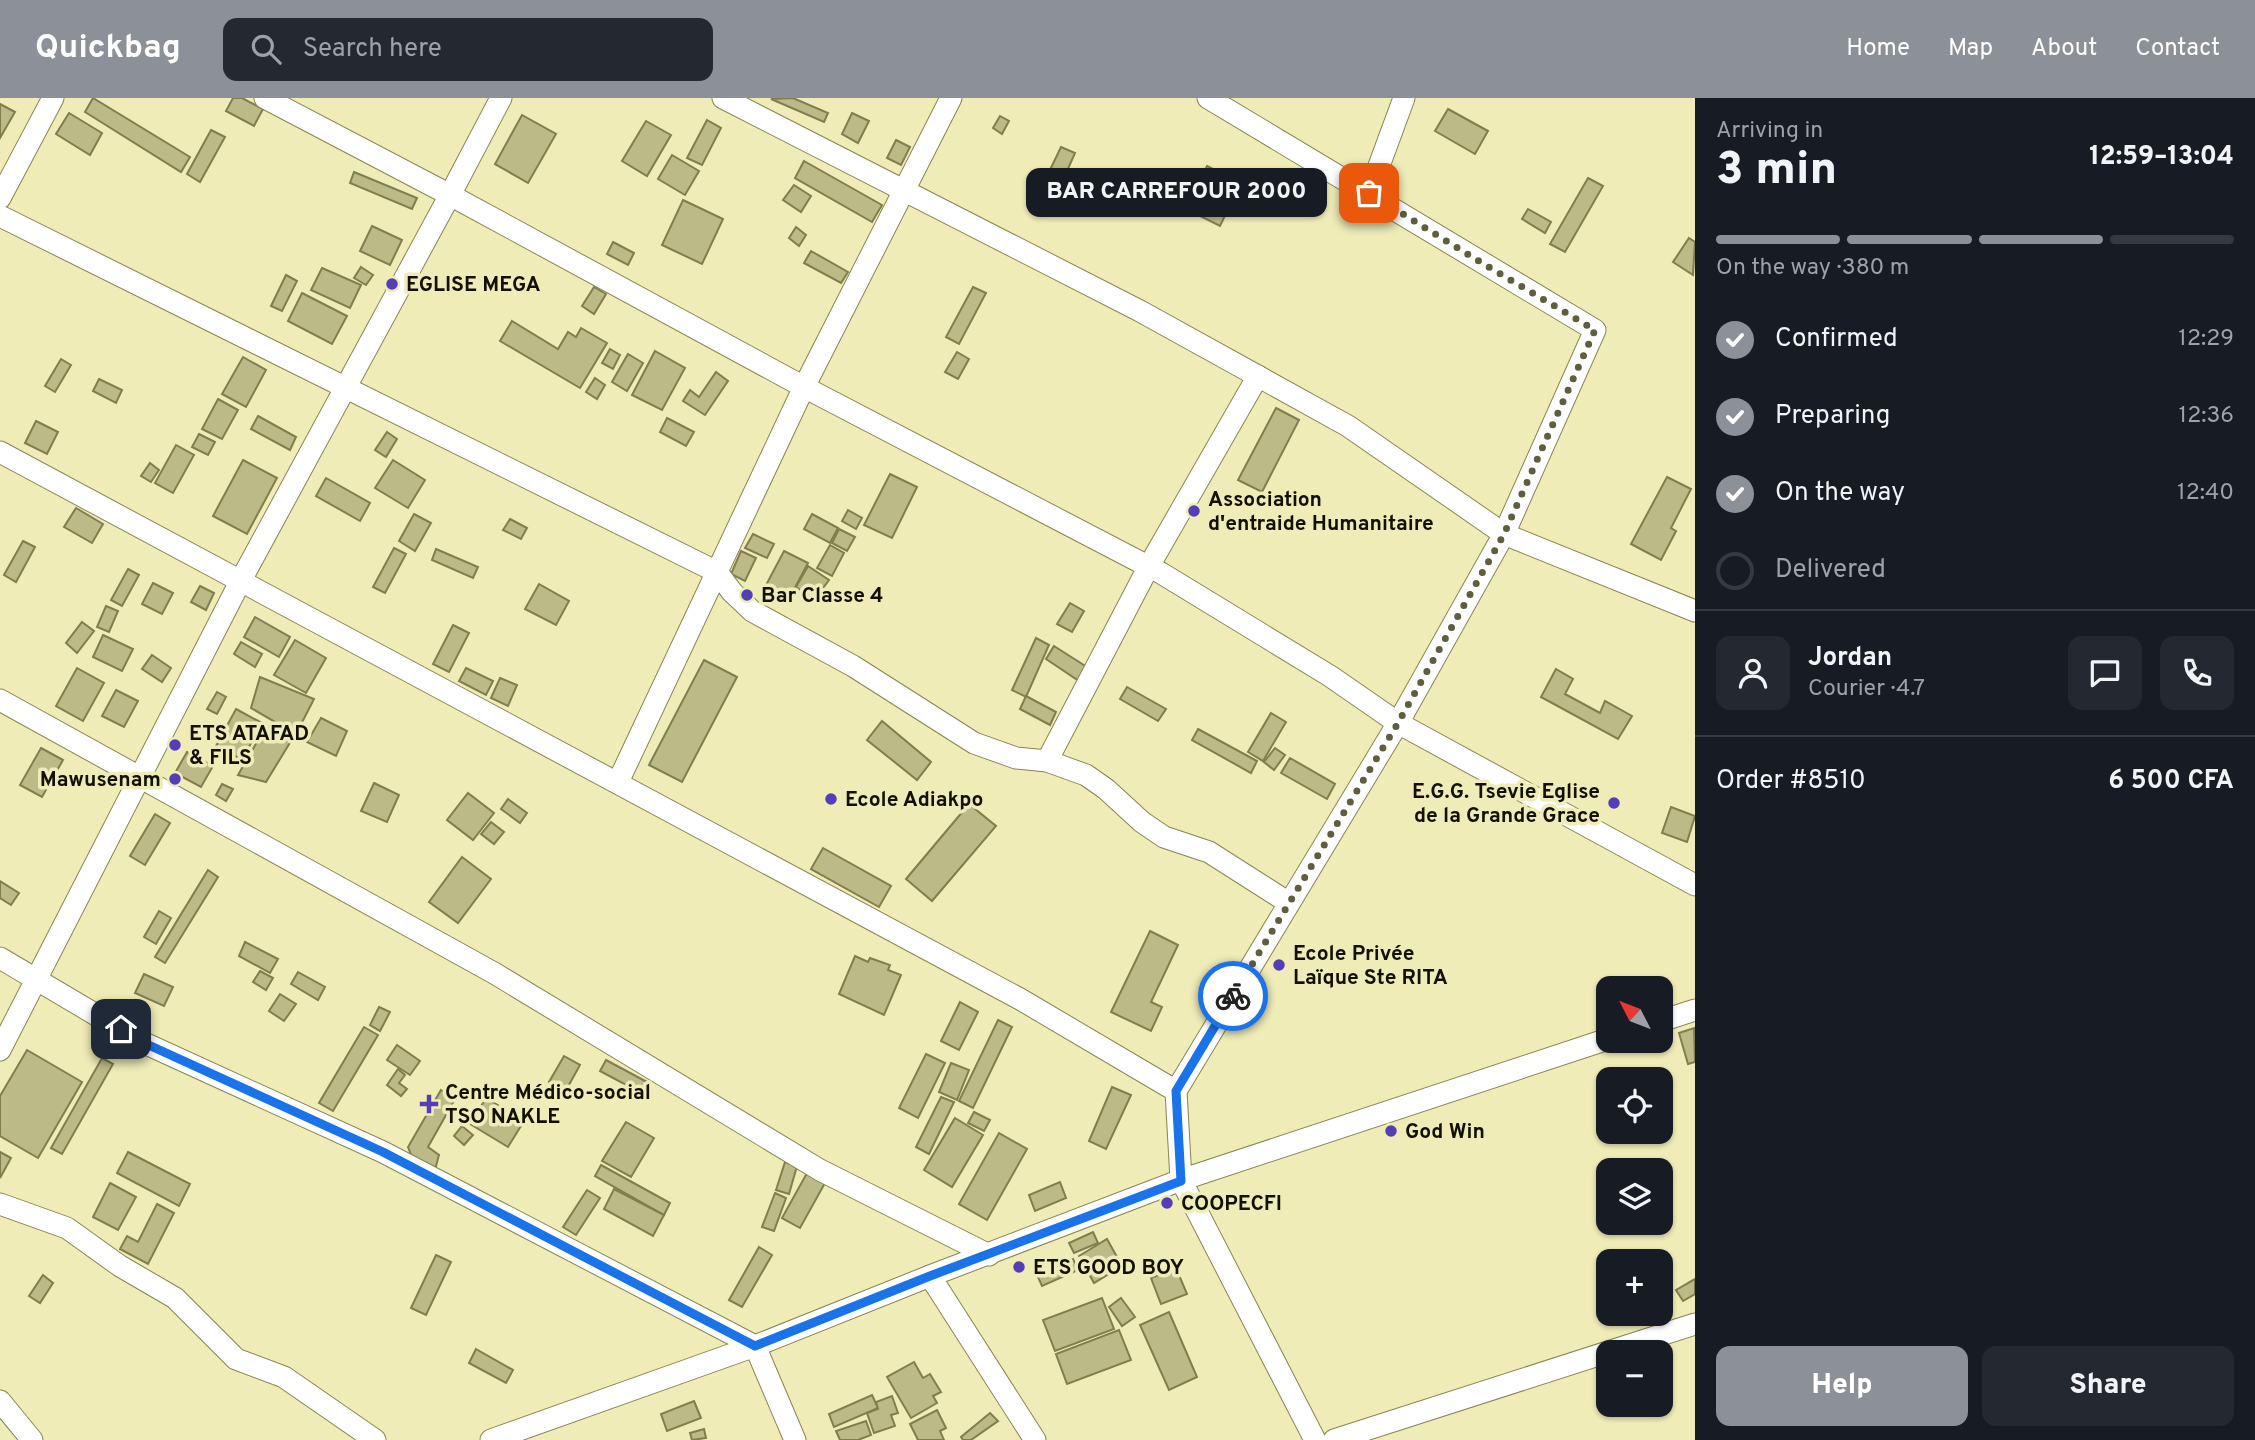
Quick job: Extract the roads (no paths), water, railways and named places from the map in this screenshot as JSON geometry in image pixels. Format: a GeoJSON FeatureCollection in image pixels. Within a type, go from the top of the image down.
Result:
{"type":"FeatureCollection","features":[{"type":"Feature","properties":{"kind":"street"},"geometry":{"type":"LineString","coordinates":[[0,198],[53,98]]}},
{"type":"Feature","properties":{"kind":"street"},"geometry":{"type":"LineString","coordinates":[[0,1050],[241,580],[500,98]]}},
{"type":"Feature","properties":{"kind":"street"},"geometry":{"type":"LineString","coordinates":[[723,98],[1140,311],[1348,425],[1504,534],[1695,611]]}},
{"type":"Feature","properties":{"kind":"street"},"geometry":{"type":"LineString","coordinates":[[618,782],[804,387],[951,98]]}},
{"type":"Feature","properties":{"kind":"street"},"geometry":{"type":"LineString","coordinates":[[1208,98],[1595,330],[1504,534],[1398,723],[1176,1091],[1181,1181],[1315,1440]]}},
{"type":"Feature","properties":{"kind":"street"},"geometry":{"type":"LineString","coordinates":[[1369,193],[1404,98]]}},
{"type":"Feature","properties":{"kind":"street"},"geometry":{"type":"LineString","coordinates":[[275,100],[804,387],[1149,566],[1330,676],[1398,723],[1695,885]]}},
{"type":"Feature","properties":{"kind":"street"},"geometry":{"type":"LineString","coordinates":[[0,216],[717,572],[732,592],[752,611],[853,666],[974,743],[1016,758],[1047,761],[1086,775],[1107,789],[1142,822],[1164,837],[1209,852],[1289,903]]}},
{"type":"Feature","properties":{"kind":"street"},"geometry":{"type":"LineString","coordinates":[[1047,761],[1149,566],[1258,376]]}},
{"type":"Feature","properties":{"kind":"street"},"geometry":{"type":"LineString","coordinates":[[0,452],[1020,999],[1176,1091]]}},
{"type":"Feature","properties":{"kind":"street"},"geometry":{"type":"LineString","coordinates":[[0,700],[494,973],[821,1170],[989,1255]]}},
{"type":"Feature","properties":{"kind":"street"},"geometry":{"type":"LineString","coordinates":[[0,958],[142,1042],[383,1152],[755,1346],[795,1440]]}},
{"type":"Feature","properties":{"kind":"street"},"geometry":{"type":"LineString","coordinates":[[1673,1017],[1695,1010]]}},
{"type":"Feature","properties":{"kind":"street"},"geometry":{"type":"LineString","coordinates":[[491,1440],[755,1346],[1181,1181],[1596,1042]]}},
{"type":"Feature","properties":{"kind":"street"},"geometry":{"type":"LineString","coordinates":[[0,1204],[67,1228],[120,1266],[175,1298],[236,1359],[284,1377],[374,1440]]}},
{"type":"Feature","properties":{"kind":"street"},"geometry":{"type":"LineString","coordinates":[[930,1276],[1035,1440]]}},
{"type":"Feature","properties":{"kind":"street"},"geometry":{"type":"LineString","coordinates":[[1334,1440],[1695,1324]]}},
{"type":"Feature","properties":{"kind":"street"},"geometry":{"type":"LineString","coordinates":[[0,1401],[32,1440]]}},
{"type":"Feature","properties":{"kind":"place","name":"BAR CARREFOUR 2000"},"geometry":{"type":"Point","coordinates":[1369,193]}},
{"type":"Feature","properties":{"kind":"place","name":"EGLISE MEGA"},"geometry":{"type":"Point","coordinates":[392,284]}},
{"type":"Feature","properties":{"kind":"place","name":"Association d'entraide Humanitaire"},"geometry":{"type":"Point","coordinates":[1194,511]}},
{"type":"Feature","properties":{"kind":"place","name":"Bar Classe 4"},"geometry":{"type":"Point","coordinates":[747,595]}},
{"type":"Feature","properties":{"kind":"place","name":"ETS ATAFAD & FILS"},"geometry":{"type":"Point","coordinates":[175,745]}},
{"type":"Feature","properties":{"kind":"place","name":"Mawusenam"},"geometry":{"type":"Point","coordinates":[175,779]}},
{"type":"Feature","properties":{"kind":"place","name":"Ecole Adiakpo"},"geometry":{"type":"Point","coordinates":[831,799]}},
{"type":"Feature","properties":{"kind":"place","name":"E.G.G. Tsevie Eglise de la Grande Grace"},"geometry":{"type":"Point","coordinates":[1614,803]}},
{"type":"Feature","properties":{"kind":"place","name":"Ecole Privée Laïque Ste RITA"},"geometry":{"type":"Point","coordinates":[1279,965]}},
{"type":"Feature","properties":{"kind":"place","name":"Centre Médico-social TSO NAKLE"},"geometry":{"type":"Point","coordinates":[429,1104]}},
{"type":"Feature","properties":{"kind":"place","name":"God Win"},"geometry":{"type":"Point","coordinates":[1391,1131]}},
{"type":"Feature","properties":{"kind":"place","name":"COOPECFI"},"geometry":{"type":"Point","coordinates":[1167,1203]}},
{"type":"Feature","properties":{"kind":"place","name":"ETS GOOD BOY"},"geometry":{"type":"Point","coordinates":[1019,1267]}}]}
